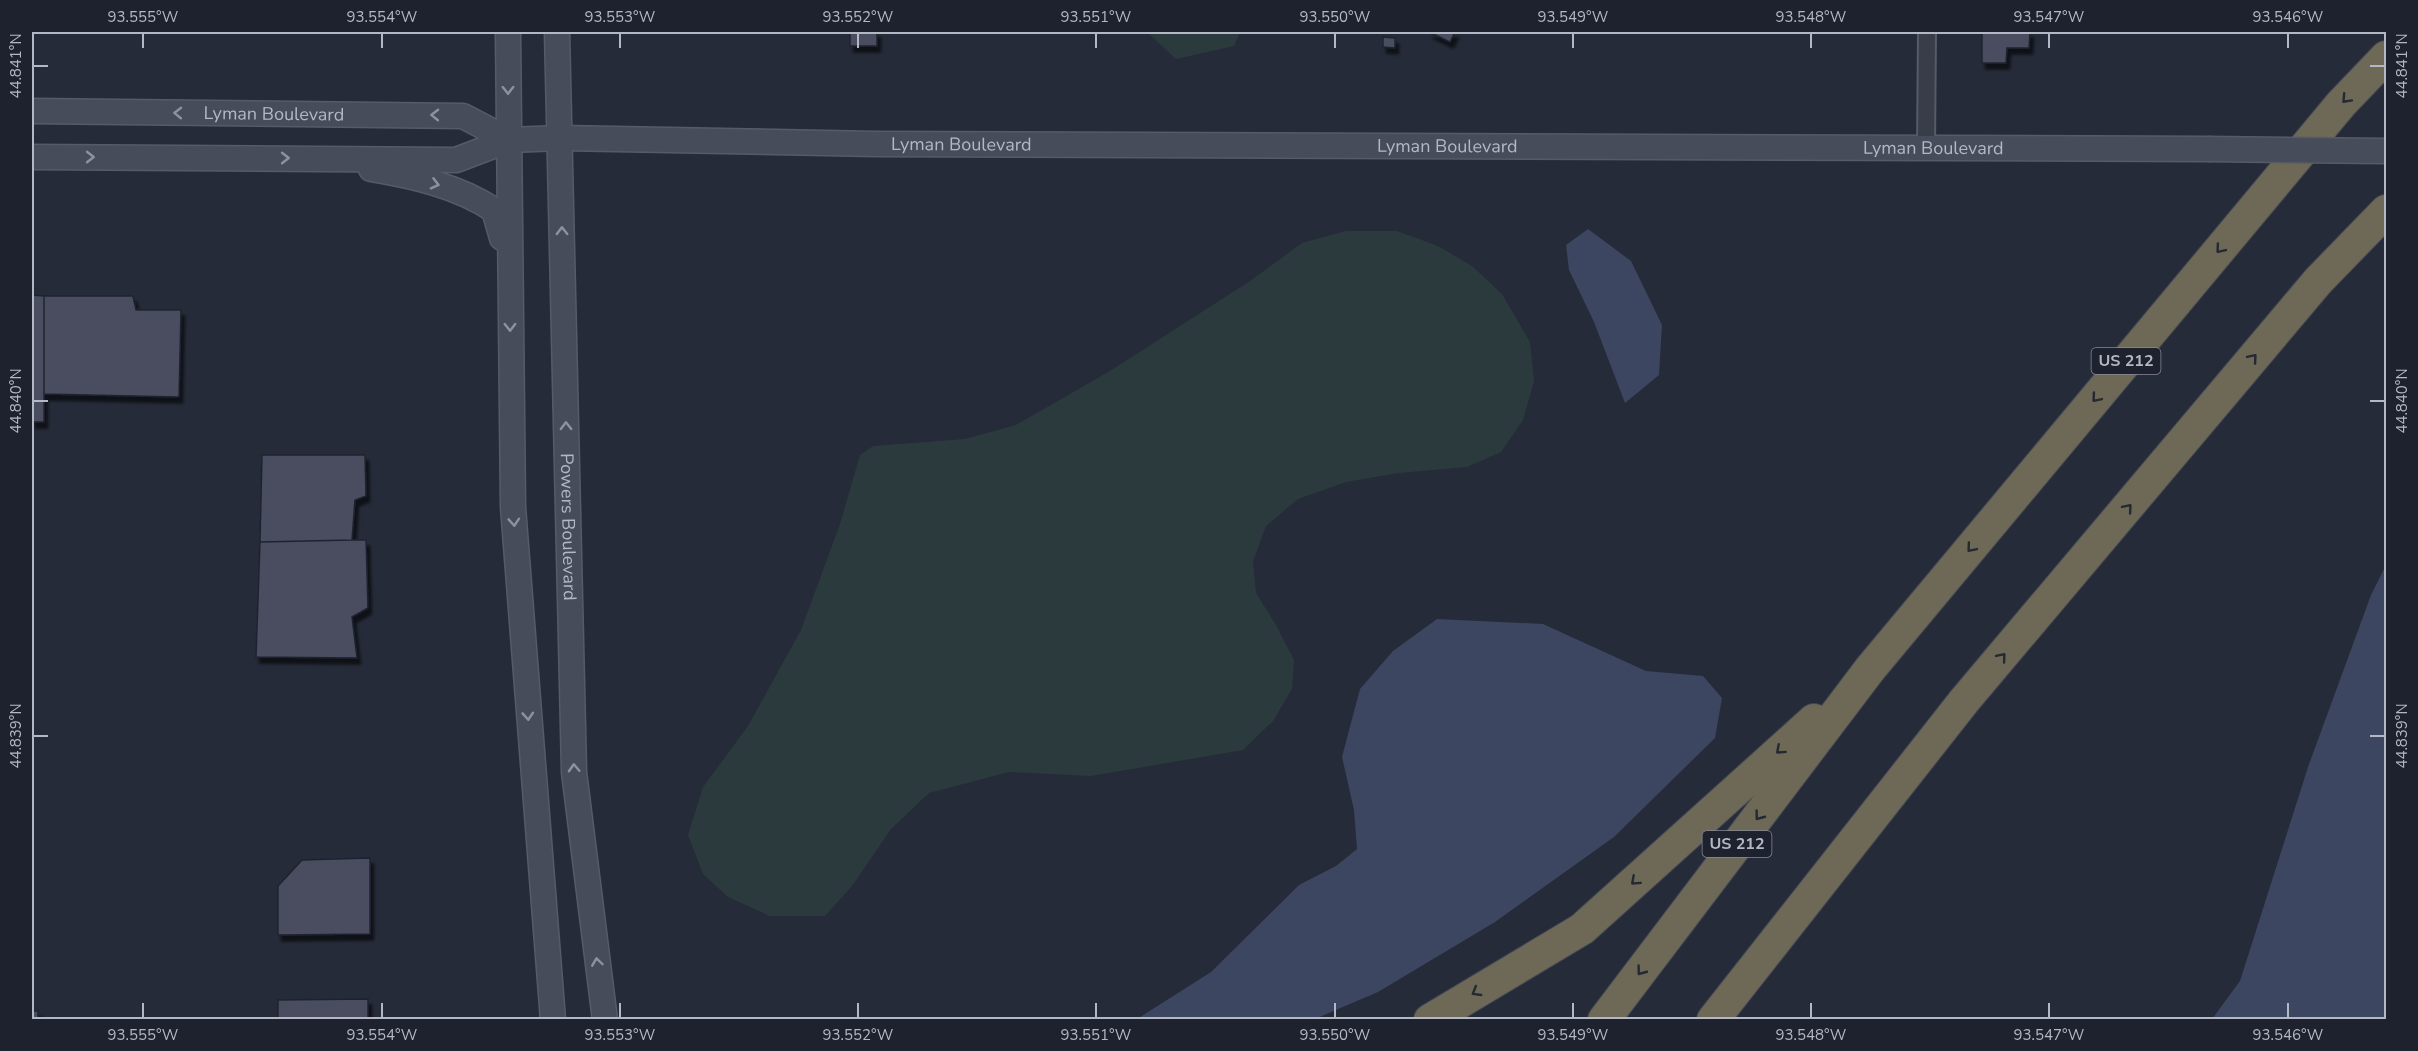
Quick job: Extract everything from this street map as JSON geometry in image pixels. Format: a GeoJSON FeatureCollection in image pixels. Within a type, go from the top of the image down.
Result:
{"type":"FeatureCollection","features":[{"type":"Feature","properties":{"kind":"highway","name":"US 212"},"geometry":{"type":"LineString","coordinates":[[1604,1020],[1870,669],[2341,104],[2386,57]]}},
{"type":"Feature","properties":{"kind":"highway"},"geometry":{"type":"LineString","coordinates":[[1713,1020],[1964,701],[2318,281],[2386,211]]}},
{"type":"Feature","properties":{"kind":"highway"},"geometry":{"type":"LineString","coordinates":[[1430,1020],[1582,930],[1870,669]]}},
{"type":"Feature","properties":{"kind":"highway"},"geometry":{"type":"LineString","coordinates":[[1736,1020],[1813,909],[1964,701]]}},
{"type":"Feature","properties":{"kind":"main road"},"geometry":{"type":"LineString","coordinates":[[508,32],[513,507],[553,1020]]}},
{"type":"Feature","properties":{"kind":"main road","name":"Powers Boulevard"},"geometry":{"type":"LineString","coordinates":[[557,32],[574,772],[606,1020]]}},
{"type":"Feature","properties":{"kind":"main road","name":"Lyman Boulevard"},"geometry":{"type":"LineString","coordinates":[[32,111],[463,116],[509,140]]}},
{"type":"Feature","properties":{"kind":"main road","name":"Lyman Boulevard"},"geometry":{"type":"LineString","coordinates":[[32,157],[456,160],[509,140],[561,138],[876,144],[2386,151]]}},
{"type":"Feature","properties":{"kind":"main road"},"geometry":{"type":"LineString","coordinates":[[316,159],[384,171],[445,186],[475,197],[494,210],[500,227],[510,284]]}},
{"type":"Feature","properties":{"kind":"street"},"geometry":{"type":"LineString","coordinates":[[1926,149],[1927,32]]}},
{"type":"Feature","properties":{"kind":"shaded area"},"geometry":{"type":"Polygon","coordinates":[[[1147,32],[1240,32],[1234,46],[1176,59],[1147,32]]]}},
{"type":"Feature","properties":{"kind":"shaded area"},"geometry":{"type":"Polygon","coordinates":[[[1346,231],[1397,231],[1438,246],[1472,266],[1502,294],[1530,342],[1534,381],[1523,420],[1501,452],[1467,467],[1399,473],[1346,482],[1298,499],[1266,526],[1253,561],[1256,593],[1294,660],[1292,689],[1273,721],[1243,750],[1091,776],[1009,772],[929,793],[891,829],[852,886],[825,916],[770,916],[728,897],[703,874],[688,835],[703,787],[748,726],[801,630],[840,524],[860,455],[873,446],[965,439],[1016,425],[1110,371],[1250,281],[1302,243],[1346,231]]]}},
{"type":"Feature","properties":{"kind":"water"},"geometry":{"type":"Polygon","coordinates":[[[1588,229],[1631,261],[1662,325],[1659,375],[1625,403],[1594,322],[1569,270],[1566,245],[1588,229]]]}},
{"type":"Feature","properties":{"kind":"water"},"geometry":{"type":"Polygon","coordinates":[[[2386,565],[2386,1019],[2212,1019],[2240,981],[2308,767],[2371,595],[2386,565]]]}},
{"type":"Feature","properties":{"kind":"water"},"geometry":{"type":"Polygon","coordinates":[[[1437,619],[1543,624],[1646,671],[1703,676],[1722,698],[1715,738],[1614,837],[1495,922],[1378,992],[1315,1019],[1137,1019],[1211,972],[1299,885],[1336,866],[1357,849],[1354,810],[1342,757],[1360,689],[1393,651],[1437,619]]]}},
{"type":"Feature","properties":{"kind":"building"},"geometry":{"type":"Polygon","coordinates":[[[850,32],[877,32],[877,46],[850,46],[850,32]]]}},
{"type":"Feature","properties":{"kind":"building"},"geometry":{"type":"Polygon","coordinates":[[[1429,32],[1455,32],[1450,42],[1429,32]]]}},
{"type":"Feature","properties":{"kind":"building"},"geometry":{"type":"Polygon","coordinates":[[[1982,32],[2030,32],[2029,48],[2007,48],[2006,63],[1982,63],[1982,32]]]}},
{"type":"Feature","properties":{"kind":"building"},"geometry":{"type":"Polygon","coordinates":[[[1383,37],[1395,38],[1395,48],[1383,47],[1383,37]]]}},
{"type":"Feature","properties":{"kind":"building"},"geometry":{"type":"Polygon","coordinates":[[[32,295],[44,296],[44,422],[32,422],[32,295]]]}},
{"type":"Feature","properties":{"kind":"building"},"geometry":{"type":"Polygon","coordinates":[[[44,296],[133,296],[136,310],[181,310],[179,397],[44,394],[44,296]]]}},
{"type":"Feature","properties":{"kind":"building"},"geometry":{"type":"Polygon","coordinates":[[[262,455],[365,455],[366,496],[355,500],[352,540],[260,542],[262,455]]]}},
{"type":"Feature","properties":{"kind":"building"},"geometry":{"type":"Polygon","coordinates":[[[366,540],[368,608],[352,617],[357,658],[256,657],[260,542],[366,540]]]}},
{"type":"Feature","properties":{"kind":"building"},"geometry":{"type":"Polygon","coordinates":[[[370,858],[370,934],[278,935],[278,886],[302,860],[370,858]]]}},
{"type":"Feature","properties":{"kind":"building"},"geometry":{"type":"Polygon","coordinates":[[[368,999],[368,1020],[278,1020],[278,1000],[368,999]]]}},
{"type":"Feature","properties":{"kind":"building"},"geometry":{"type":"Polygon","coordinates":[[[32,1011],[38,1011],[38,1020],[32,1020],[32,1011]]]}}]}
